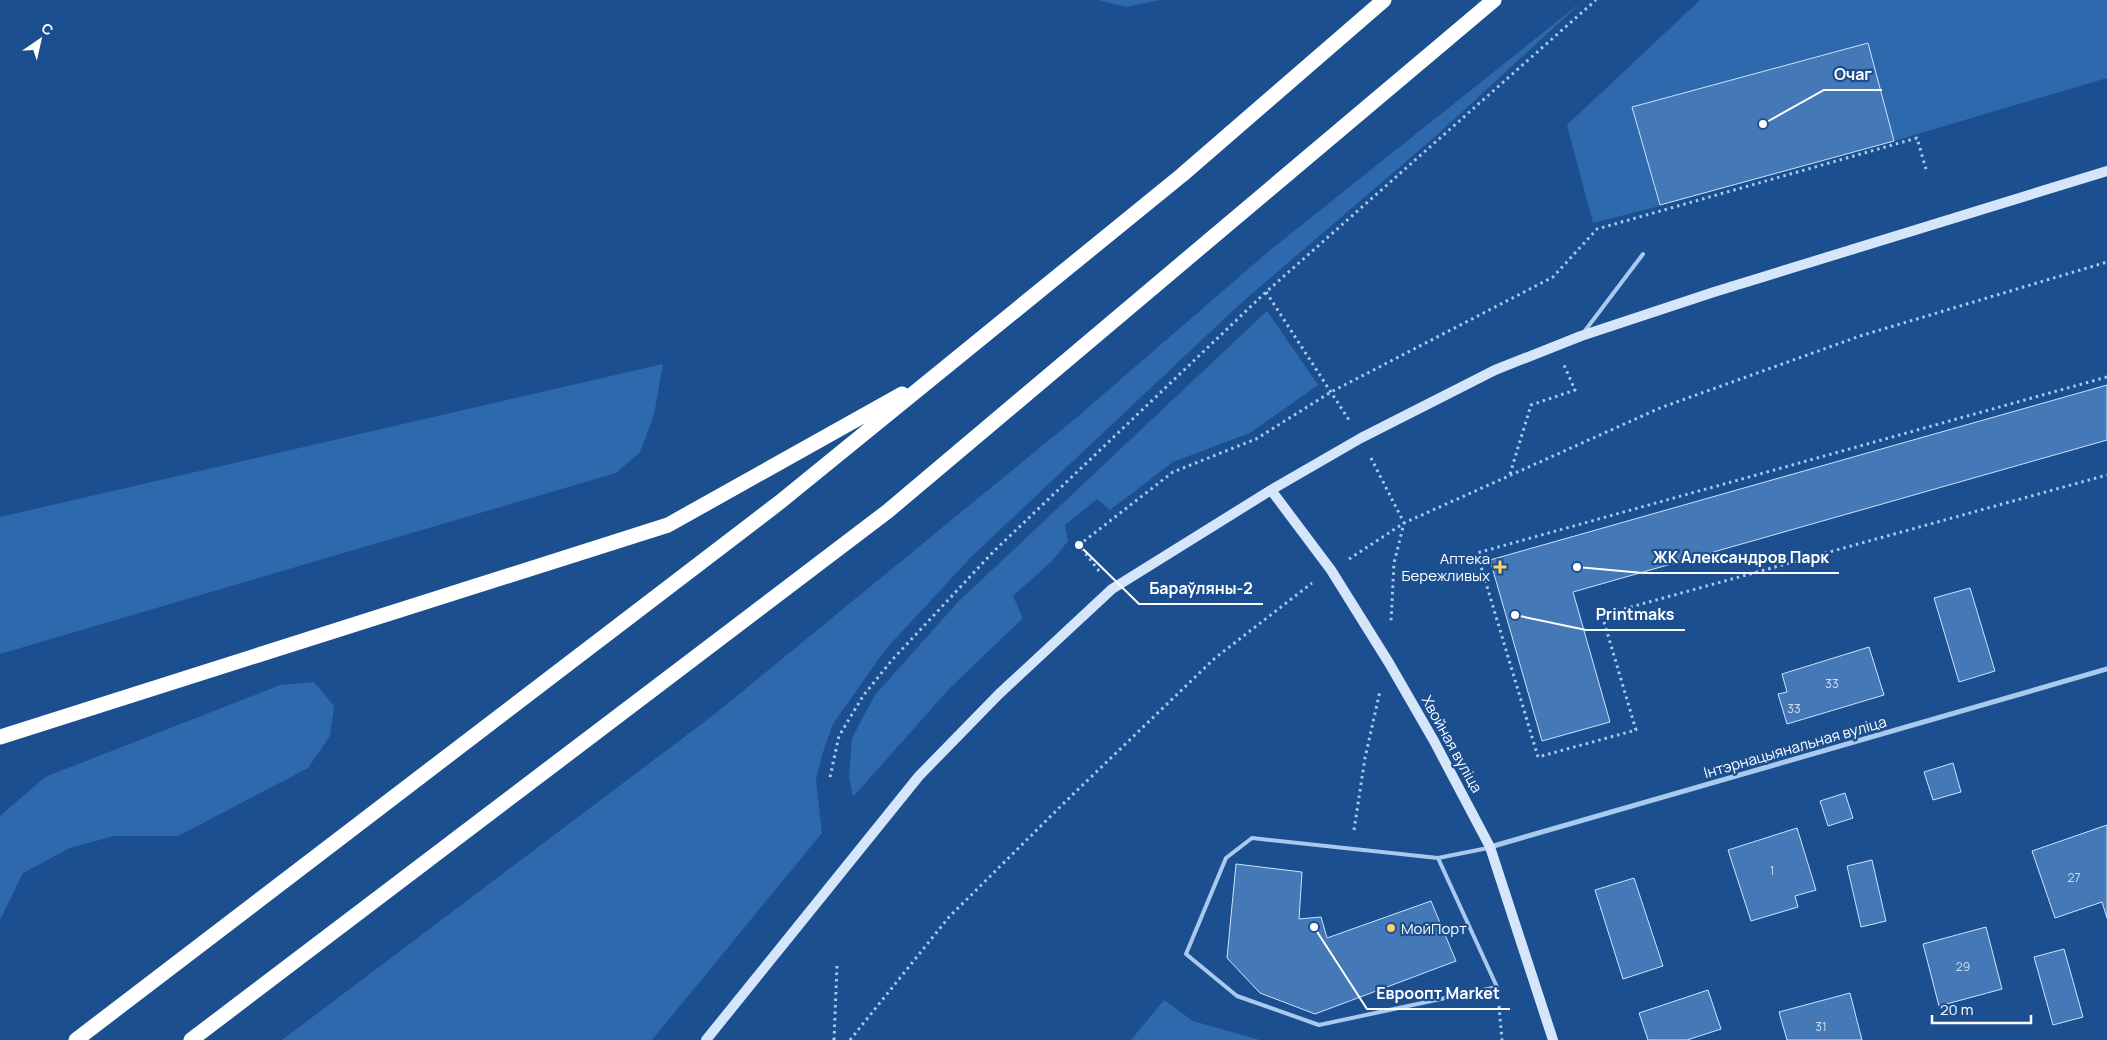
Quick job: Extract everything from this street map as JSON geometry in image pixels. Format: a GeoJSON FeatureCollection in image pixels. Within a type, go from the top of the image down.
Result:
{"type":"FeatureCollection","features":[{"type":"Feature","properties":{"kind":"highway"},"geometry":{"type":"LineString","coordinates":[[76,1040],[780,502],[1182,175],[1384,0]]}},
{"type":"Feature","properties":{"kind":"highway"},"geometry":{"type":"LineString","coordinates":[[191,1040],[888,512],[1494,0]]}},
{"type":"Feature","properties":{"kind":"highway"},"geometry":{"type":"LineString","coordinates":[[0,737],[668,525],[938,374]]}},
{"type":"Feature","properties":{"kind":"main road"},"geometry":{"type":"LineString","coordinates":[[706,1040],[919,776],[1000,694],[1112,589],[1271,490],[1361,438],[1495,370],[1581,336],[1714,292],[2107,171]]}},
{"type":"Feature","properties":{"kind":"main road","name":"Хвойная вуліца"},"geometry":{"type":"LineString","coordinates":[[1271,490],[1331,570],[1389,663],[1434,741],[1490,847],[1553,1040]]}},
{"type":"Feature","properties":{"kind":"street","name":"Інтэрнацыянальная вуліца"},"geometry":{"type":"LineString","coordinates":[[1490,847],[2107,669]]}},
{"type":"Feature","properties":{"kind":"lane"},"geometry":{"type":"LineString","coordinates":[[1581,336],[1643,254]]}},
{"type":"Feature","properties":{"kind":"lane"},"geometry":{"type":"LineString","coordinates":[[1438,858],[1497,987],[1319,1025],[1237,996],[1186,954],[1226,858],[1252,838],[1438,858],[1490,847]]}},
{"type":"Feature","properties":{"kind":"path"},"geometry":{"type":"LineString","coordinates":[[830,777],[839,736],[863,696],[892,660],[994,551],[1266,292],[1596,0]]}},
{"type":"Feature","properties":{"kind":"path"},"geometry":{"type":"LineString","coordinates":[[1112,589],[1079,545],[1173,472],[1256,440],[1331,392],[1553,277],[1597,229],[1917,138],[1926,169]]}},
{"type":"Feature","properties":{"kind":"path"},"geometry":{"type":"LineString","coordinates":[[850,1040],[949,917],[1215,658],[1287,601],[1404,523],[1660,408],[1860,336],[2107,262]]}},
{"type":"Feature","properties":{"kind":"path"},"geometry":{"type":"LineString","coordinates":[[1266,292],[1361,438],[1404,523],[1394,563],[1389,663],[1382,679],[1365,758],[1351,848]]}},
{"type":"Feature","properties":{"kind":"path"},"geometry":{"type":"LineString","coordinates":[[2107,377],[1476,553],[1538,757],[1636,730],[1602,615],[2107,475]]}},
{"type":"Feature","properties":{"kind":"path"},"geometry":{"type":"LineString","coordinates":[[1510,474],[1531,405],[1575,390]]}},
{"type":"Feature","properties":{"kind":"path"},"geometry":{"type":"LineString","coordinates":[[834,1040],[837,966]]}},
{"type":"Feature","properties":{"kind":"path"},"geometry":{"type":"LineString","coordinates":[[1497,987],[1502,1040]]}},
{"type":"Feature","properties":{"kind":"shaded area"},"geometry":{"type":"Polygon","coordinates":[[[1098,0],[1160,0],[1126,7],[1098,0]]]}},
{"type":"Feature","properties":{"kind":"shaded area"},"geometry":{"type":"Polygon","coordinates":[[[1584,0],[1437,135],[1240,304],[971,557],[885,650],[833,724],[823,752],[816,780],[822,833],[652,1040],[282,1040],[716,713],[1076,418],[1269,251],[1584,0]]]}},
{"type":"Feature","properties":{"kind":"shaded area"},"geometry":{"type":"Polygon","coordinates":[[[1700,0],[2107,0],[2107,78],[1894,141],[1867,43],[1633,107],[1660,206],[1593,223],[1567,125],[1700,0]]]}},
{"type":"Feature","properties":{"kind":"shaded area"},"geometry":{"type":"Polygon","coordinates":[[[1267,311],[1318,385],[1250,433],[1173,462],[1110,510],[1097,499],[1065,525],[1068,541],[1052,561],[1013,596],[1023,618],[950,688],[853,797],[849,777],[852,738],[875,695],[958,602],[1267,311]]]}},
{"type":"Feature","properties":{"kind":"shaded area"},"geometry":{"type":"Polygon","coordinates":[[[663,364],[654,415],[640,452],[616,473],[0,654],[0,517],[663,364]]]}},
{"type":"Feature","properties":{"kind":"shaded area"},"geometry":{"type":"Polygon","coordinates":[[[314,682],[334,706],[330,736],[308,768],[178,836],[114,836],[70,848],[23,873],[0,920],[0,816],[45,777],[280,685],[314,682]]]}},
{"type":"Feature","properties":{"kind":"shaded area"},"geometry":{"type":"Polygon","coordinates":[[[1164,1000],[1193,1021],[1260,1040],[1131,1040],[1164,1000]]]}},
{"type":"Feature","properties":{"kind":"building"},"geometry":{"type":"Polygon","coordinates":[[[1868,43],[1894,141],[1660,205],[1632,107],[1868,43]]]}},
{"type":"Feature","properties":{"kind":"building"},"geometry":{"type":"Polygon","coordinates":[[[2107,385],[2107,440],[1573,592],[1610,722],[1542,741],[1490,560],[2107,385]]]}},
{"type":"Feature","properties":{"kind":"building"},"geometry":{"type":"Polygon","coordinates":[[[1970,588],[1995,671],[1959,682],[1934,598],[1970,588]]]}},
{"type":"Feature","properties":{"kind":"building"},"geometry":{"type":"Polygon","coordinates":[[[1869,647],[1884,695],[1787,724],[1778,694],[1787,692],[1782,674],[1869,647]]]}},
{"type":"Feature","properties":{"kind":"building"},"geometry":{"type":"Polygon","coordinates":[[[1953,763],[1961,792],[1933,800],[1924,772],[1953,763]]]}},
{"type":"Feature","properties":{"kind":"building"},"geometry":{"type":"Polygon","coordinates":[[[1845,793],[1853,818],[1828,826],[1820,801],[1845,793]]]}},
{"type":"Feature","properties":{"kind":"building"},"geometry":{"type":"Polygon","coordinates":[[[2107,825],[2107,918],[2102,902],[2055,918],[2032,851],[2107,825]]]}},
{"type":"Feature","properties":{"kind":"building"},"geometry":{"type":"Polygon","coordinates":[[[1797,828],[1816,890],[1795,896],[1798,907],[1751,921],[1728,850],[1797,828]]]}},
{"type":"Feature","properties":{"kind":"building"},"geometry":{"type":"Polygon","coordinates":[[[1872,860],[1886,921],[1861,927],[1847,866],[1872,860]]]}},
{"type":"Feature","properties":{"kind":"building"},"geometry":{"type":"Polygon","coordinates":[[[1236,864],[1302,872],[1299,919],[1321,917],[1327,938],[1431,901],[1456,961],[1315,1014],[1260,993],[1227,958],[1236,864]]]}},
{"type":"Feature","properties":{"kind":"building"},"geometry":{"type":"Polygon","coordinates":[[[1634,878],[1663,966],[1623,979],[1595,890],[1634,878]]]}},
{"type":"Feature","properties":{"kind":"building"},"geometry":{"type":"Polygon","coordinates":[[[1986,927],[2002,989],[1939,1006],[1923,944],[1986,927]]]}},
{"type":"Feature","properties":{"kind":"building"},"geometry":{"type":"Polygon","coordinates":[[[2064,949],[2083,1017],[2053,1025],[2034,957],[2064,949]]]}},
{"type":"Feature","properties":{"kind":"building"},"geometry":{"type":"Polygon","coordinates":[[[1708,990],[1721,1029],[1687,1040],[1648,1040],[1639,1013],[1708,990]]]}},
{"type":"Feature","properties":{"kind":"building"},"geometry":{"type":"Polygon","coordinates":[[[1850,993],[1862,1040],[1787,1040],[1779,1012],[1850,993]]]}},
{"type":"Feature","properties":{"kind":"place","name":"Очаг"},"geometry":{"type":"Point","coordinates":[1763,124]}},
{"type":"Feature","properties":{"kind":"place","name":"Бараўляны-2"},"geometry":{"type":"Point","coordinates":[1079,545]}},
{"type":"Feature","properties":{"kind":"place","name":"Аптека Бережливых"},"geometry":{"type":"Point","coordinates":[1500,567]}},
{"type":"Feature","properties":{"kind":"place","name":"ЖК Александров Парк"},"geometry":{"type":"Point","coordinates":[1577,567]}},
{"type":"Feature","properties":{"kind":"place","name":"Printmaks"},"geometry":{"type":"Point","coordinates":[1515,615]}},
{"type":"Feature","properties":{"kind":"place","name":"Евроопт Market"},"geometry":{"type":"Point","coordinates":[1314,927]}},
{"type":"Feature","properties":{"kind":"place","name":"МойПорт"},"geometry":{"type":"Point","coordinates":[1391,928]}}]}
